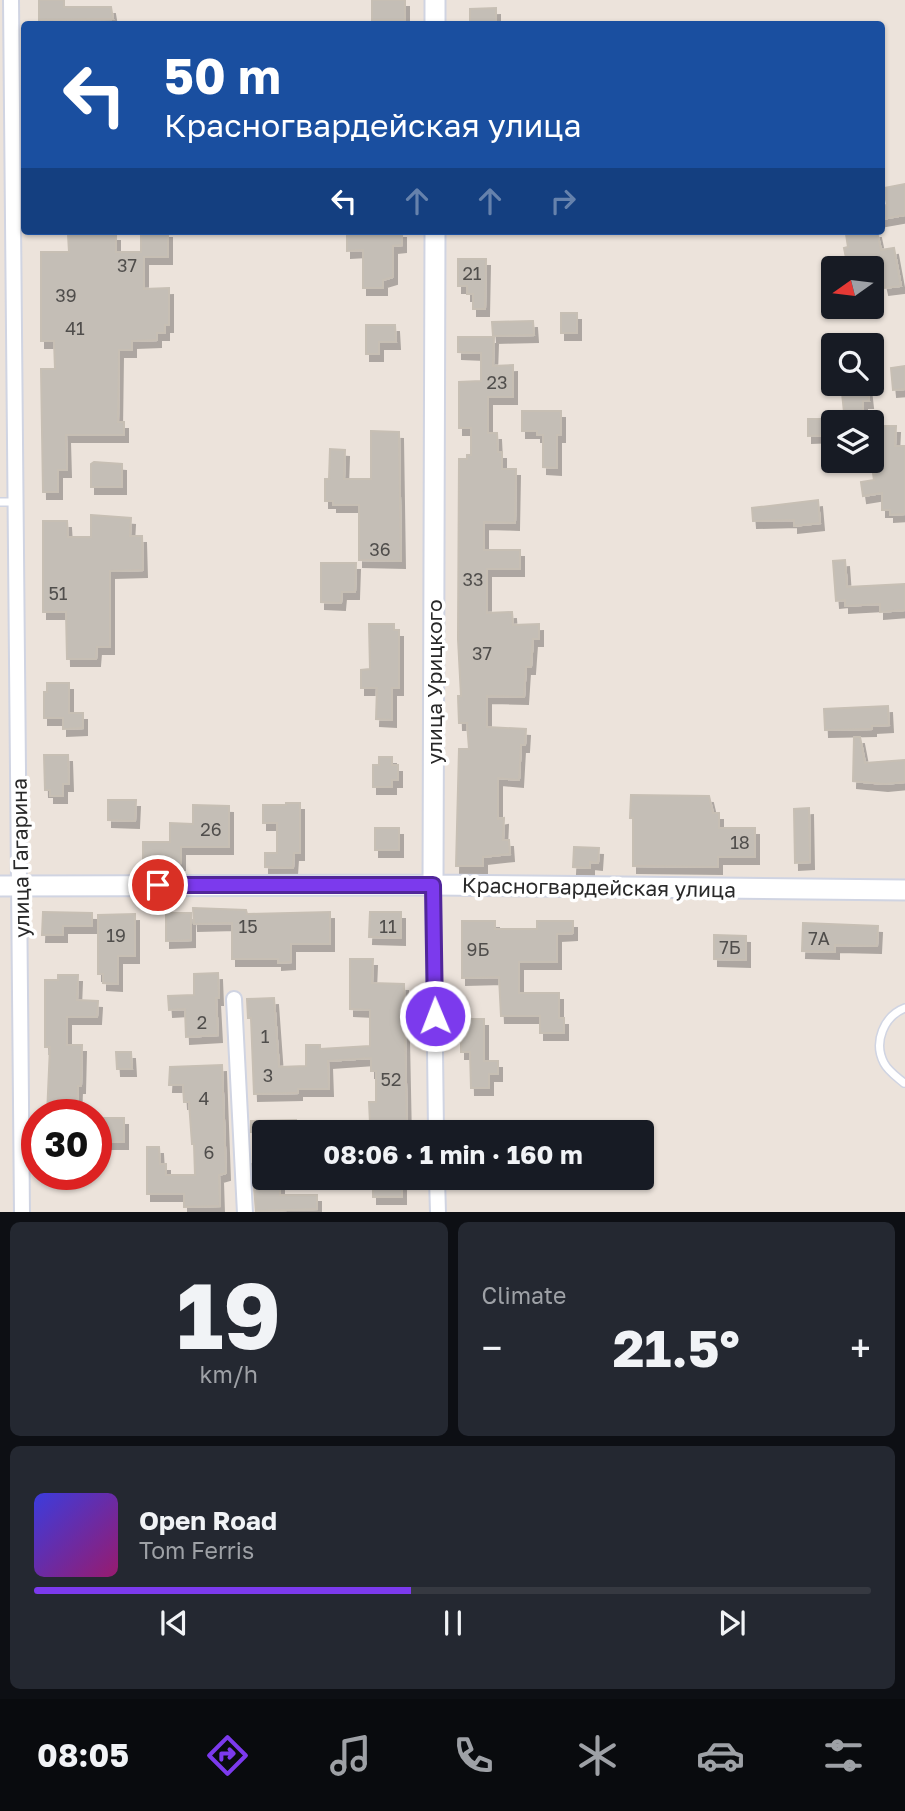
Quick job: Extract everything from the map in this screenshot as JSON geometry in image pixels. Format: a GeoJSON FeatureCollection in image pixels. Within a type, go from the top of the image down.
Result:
{"type":"FeatureCollection","features":[{"type":"Feature","properties":{"kind":"main road"},"geometry":{"type":"LineString","coordinates":[[435,0],[435,21]]}},
{"type":"Feature","properties":{"kind":"main road","name":"улица Урицкого"},"geometry":{"type":"LineString","coordinates":[[433,885],[435,235]]}},
{"type":"Feature","properties":{"kind":"main road","name":"Красногвардейская улица"},"geometry":{"type":"LineString","coordinates":[[0,886],[433,885],[701,890],[905,890]]}},
{"type":"Feature","properties":{"kind":"street","name":"улица Гагарина"},"geometry":{"type":"LineString","coordinates":[[11,0],[6,328],[7,502],[21,885],[22,1212]]}},
{"type":"Feature","properties":{"kind":"street","name":"улица Урицкого"},"geometry":{"type":"LineString","coordinates":[[433,885],[436,1120]]}},
{"type":"Feature","properties":{"kind":"street"},"geometry":{"type":"LineString","coordinates":[[234,999],[245,1212]]}},
{"type":"Feature","properties":{"kind":"street"},"geometry":{"type":"LineString","coordinates":[[437,1190],[438,1212]]}},
{"type":"Feature","properties":{"kind":"lane"},"geometry":{"type":"LineString","coordinates":[[904,1083],[883,1062],[881,1042],[884,1025],[889,1017],[905,1008]]}},
{"type":"Feature","properties":{"kind":"building"},"geometry":{"type":"Polygon","coordinates":[[[39,0],[64,0],[64,7],[111,7],[113,19],[39,20],[39,0]]]}},
{"type":"Feature","properties":{"kind":"building"},"geometry":{"type":"Polygon","coordinates":[[[372,0],[405,0],[405,20],[372,20],[372,0]]]}},
{"type":"Feature","properties":{"kind":"building"},"geometry":{"type":"Polygon","coordinates":[[[496,8],[496,21],[470,21],[470,9],[496,8]]]}},
{"type":"Feature","properties":{"kind":"building"},"geometry":{"type":"Polygon","coordinates":[[[905,184],[905,215],[885,218],[885,188],[905,184]]]}},
{"type":"Feature","properties":{"kind":"building"},"geometry":{"type":"Polygon","coordinates":[[[68,235],[116,235],[116,252],[141,252],[141,235],[168,235],[168,257],[144,257],[144,289],[169,288],[169,325],[165,325],[165,333],[157,333],[157,340],[132,341],[132,350],[119,350],[118,422],[124,422],[124,435],[66,435],[67,470],[58,470],[58,492],[43,492],[41,369],[55,369],[54,341],[41,341],[41,252],[69,252],[68,235]]]}},
{"type":"Feature","properties":{"kind":"building"},"geometry":{"type":"Polygon","coordinates":[[[347,235],[402,235],[402,245],[393,246],[393,277],[383,280],[383,288],[363,288],[363,250],[347,251],[347,235]]]}},
{"type":"Feature","properties":{"kind":"building"},"geometry":{"type":"Polygon","coordinates":[[[846,235],[878,235],[881,250],[894,248],[901,286],[885,288],[884,256],[846,256],[844,248],[848,247],[846,235]]]}},
{"type":"Feature","properties":{"kind":"building"},"geometry":{"type":"Polygon","coordinates":[[[458,259],[486,259],[485,309],[473,309],[473,294],[467,294],[467,286],[458,286],[458,259]]]}},
{"type":"Feature","properties":{"kind":"building"},"geometry":{"type":"Polygon","coordinates":[[[561,313],[577,313],[577,333],[561,333],[561,313]]]}},
{"type":"Feature","properties":{"kind":"building"},"geometry":{"type":"Polygon","coordinates":[[[533,321],[534,335],[493,336],[492,322],[533,321]]]}},
{"type":"Feature","properties":{"kind":"building"},"geometry":{"type":"Polygon","coordinates":[[[366,325],[395,325],[396,342],[379,342],[379,354],[366,354],[366,325]]]}},
{"type":"Feature","properties":{"kind":"building"},"geometry":{"type":"Polygon","coordinates":[[[458,337],[494,337],[493,366],[513,365],[513,397],[488,397],[488,433],[497,433],[498,452],[502,452],[502,469],[516,469],[515,523],[484,522],[484,550],[520,550],[520,569],[487,569],[487,613],[512,612],[513,625],[539,624],[539,639],[533,639],[531,667],[526,667],[524,697],[487,696],[487,727],[526,729],[525,745],[521,745],[519,780],[498,778],[498,819],[504,818],[503,840],[509,840],[510,854],[483,857],[483,866],[456,866],[459,749],[469,749],[467,723],[459,723],[458,696],[461,696],[458,639],[459,459],[467,459],[467,455],[471,455],[471,428],[459,428],[459,382],[481,381],[481,353],[458,352],[458,337]]]}},
{"type":"Feature","properties":{"kind":"building"},"geometry":{"type":"Polygon","coordinates":[[[905,366],[905,389],[893,390],[891,368],[905,366]]]}},
{"type":"Feature","properties":{"kind":"building"},"geometry":{"type":"Polygon","coordinates":[[[842,396],[868,396],[869,401],[863,401],[863,410],[844,410],[842,396]]]}},
{"type":"Feature","properties":{"kind":"building"},"geometry":{"type":"Polygon","coordinates":[[[522,411],[561,411],[561,435],[557,435],[557,468],[543,467],[543,435],[537,435],[537,431],[522,431],[522,411]]]}},
{"type":"Feature","properties":{"kind":"building"},"geometry":{"type":"Polygon","coordinates":[[[808,419],[821,419],[821,435],[808,436],[808,419]]]}},
{"type":"Feature","properties":{"kind":"building"},"geometry":{"type":"Polygon","coordinates":[[[884,426],[896,426],[895,446],[905,446],[905,514],[890,515],[890,510],[882,510],[882,493],[863,496],[861,482],[874,480],[873,473],[884,473],[884,426]]]}},
{"type":"Feature","properties":{"kind":"building"},"geometry":{"type":"Polygon","coordinates":[[[371,431],[399,432],[401,561],[359,560],[359,505],[333,505],[333,501],[325,501],[325,479],[329,479],[330,449],[345,450],[344,479],[371,479],[371,431]]]}},
{"type":"Feature","properties":{"kind":"building"},"geometry":{"type":"Polygon","coordinates":[[[91,464],[122,464],[122,487],[91,487],[91,464]]]}},
{"type":"Feature","properties":{"kind":"building"},"geometry":{"type":"Polygon","coordinates":[[[818,500],[820,523],[794,526],[794,520],[753,521],[752,508],[818,500]]]}},
{"type":"Feature","properties":{"kind":"building"},"geometry":{"type":"Polygon","coordinates":[[[91,515],[131,518],[130,536],[142,536],[143,570],[110,571],[110,647],[97,647],[96,659],[67,659],[66,612],[43,612],[43,521],[67,521],[68,537],[91,537],[91,515]]]}},
{"type":"Feature","properties":{"kind":"building"},"geometry":{"type":"Polygon","coordinates":[[[845,560],[847,587],[905,584],[905,610],[880,612],[880,604],[845,606],[845,600],[836,601],[833,561],[845,560]]]}},
{"type":"Feature","properties":{"kind":"building"},"geometry":{"type":"Polygon","coordinates":[[[321,563],[356,563],[355,592],[342,592],[341,603],[321,602],[321,563]]]}},
{"type":"Feature","properties":{"kind":"building"},"geometry":{"type":"Polygon","coordinates":[[[369,624],[394,624],[394,630],[399,630],[399,688],[392,688],[392,720],[376,719],[377,688],[361,688],[361,670],[370,669],[369,624]]]}},
{"type":"Feature","properties":{"kind":"building"},"geometry":{"type":"Polygon","coordinates":[[[47,683],[69,683],[69,713],[83,713],[83,728],[63,729],[63,718],[44,718],[44,692],[47,692],[47,683]]]}},
{"type":"Feature","properties":{"kind":"building"},"geometry":{"type":"Polygon","coordinates":[[[888,706],[889,725],[872,726],[872,729],[825,730],[824,709],[888,706]]]}},
{"type":"Feature","properties":{"kind":"building"},"geometry":{"type":"Polygon","coordinates":[[[854,737],[860,737],[865,763],[905,760],[905,782],[884,784],[853,781],[854,737]]]}},
{"type":"Feature","properties":{"kind":"building"},"geometry":{"type":"Polygon","coordinates":[[[44,755],[68,755],[69,784],[63,784],[63,796],[50,796],[50,790],[45,790],[44,755]]]}},
{"type":"Feature","properties":{"kind":"building"},"geometry":{"type":"Polygon","coordinates":[[[379,757],[392,757],[392,765],[398,765],[398,780],[392,780],[392,787],[373,787],[373,765],[379,765],[379,757]]]}},
{"type":"Feature","properties":{"kind":"building"},"geometry":{"type":"Polygon","coordinates":[[[631,795],[709,796],[713,813],[719,813],[719,828],[755,828],[755,857],[718,857],[718,867],[633,866],[631,795]]]}},
{"type":"Feature","properties":{"kind":"building"},"geometry":{"type":"Polygon","coordinates":[[[108,800],[136,800],[135,821],[108,820],[108,800]]]}},
{"type":"Feature","properties":{"kind":"building"},"geometry":{"type":"Polygon","coordinates":[[[300,803],[300,853],[294,853],[293,868],[265,867],[265,853],[277,853],[277,823],[263,823],[263,805],[300,803]]]}},
{"type":"Feature","properties":{"kind":"building"},"geometry":{"type":"Polygon","coordinates":[[[193,805],[229,806],[229,847],[181,847],[181,863],[143,865],[143,842],[170,842],[170,823],[193,824],[193,805]]]}},
{"type":"Feature","properties":{"kind":"building"},"geometry":{"type":"Polygon","coordinates":[[[809,808],[810,862],[795,863],[794,809],[809,808]]]}},
{"type":"Feature","properties":{"kind":"building"},"geometry":{"type":"Polygon","coordinates":[[[375,828],[399,828],[399,850],[375,850],[375,828]]]}},
{"type":"Feature","properties":{"kind":"building"},"geometry":{"type":"Polygon","coordinates":[[[574,847],[599,848],[598,863],[590,862],[590,868],[573,867],[574,847]]]}},
{"type":"Feature","properties":{"kind":"building"},"geometry":{"type":"Polygon","coordinates":[[[193,908],[246,910],[247,914],[330,912],[330,944],[291,944],[291,962],[278,963],[278,959],[232,959],[232,923],[194,924],[193,908]]]}},
{"type":"Feature","properties":{"kind":"building"},"geometry":{"type":"Polygon","coordinates":[[[43,912],[92,913],[92,926],[63,926],[63,935],[42,935],[43,912]]]}},
{"type":"Feature","properties":{"kind":"building"},"geometry":{"type":"Polygon","coordinates":[[[370,912],[401,912],[401,938],[369,937],[370,912]]]}},
{"type":"Feature","properties":{"kind":"building"},"geometry":{"type":"Polygon","coordinates":[[[166,913],[191,913],[191,940],[166,941],[166,913]]]}},
{"type":"Feature","properties":{"kind":"building"},"geometry":{"type":"Polygon","coordinates":[[[135,914],[135,956],[118,956],[118,984],[103,983],[103,974],[98,974],[98,915],[135,914]]]}},
{"type":"Feature","properties":{"kind":"building"},"geometry":{"type":"Polygon","coordinates":[[[462,921],[495,921],[495,929],[537,929],[537,921],[573,921],[573,933],[557,934],[557,962],[519,962],[519,993],[559,993],[559,1018],[564,1018],[564,1033],[540,1033],[540,1016],[501,1016],[499,977],[462,978],[462,921]]]}},
{"type":"Feature","properties":{"kind":"building"},"geometry":{"type":"Polygon","coordinates":[[[803,923],[878,926],[877,946],[835,945],[835,952],[802,951],[803,923]]]}},
{"type":"Feature","properties":{"kind":"building"},"geometry":{"type":"Polygon","coordinates":[[[714,935],[746,936],[746,960],[714,959],[714,935]]]}},
{"type":"Feature","properties":{"kind":"building"},"geometry":{"type":"Polygon","coordinates":[[[350,959],[373,959],[372,983],[404,984],[407,1120],[370,1120],[369,1102],[376,1102],[376,1071],[371,1071],[371,1058],[328,1061],[329,1089],[254,1094],[251,1018],[248,1018],[247,999],[274,998],[279,1067],[306,1066],[306,1045],[320,1045],[320,1049],[370,1046],[370,1010],[350,1009],[350,959]]]}},
{"type":"Feature","properties":{"kind":"building"},"geometry":{"type":"Polygon","coordinates":[[[218,973],[218,1035],[186,1037],[185,1009],[169,1010],[168,996],[194,995],[194,974],[218,973]]]}},
{"type":"Feature","properties":{"kind":"building"},"geometry":{"type":"Polygon","coordinates":[[[58,975],[78,975],[77,1000],[98,1001],[97,1017],[67,1017],[67,1045],[82,1045],[81,1086],[78,1086],[77,1099],[48,1099],[50,1047],[45,1047],[45,980],[58,980],[58,975]]]}},
{"type":"Feature","properties":{"kind":"building"},"geometry":{"type":"Polygon","coordinates":[[[458,1019],[484,1019],[484,1061],[498,1061],[498,1074],[489,1074],[489,1088],[471,1088],[470,1052],[461,1052],[461,1042],[457,1042],[458,1019]]]}},
{"type":"Feature","properties":{"kind":"building"},"geometry":{"type":"Polygon","coordinates":[[[116,1052],[131,1052],[132,1069],[117,1069],[116,1052]]]}},
{"type":"Feature","properties":{"kind":"building"},"geometry":{"type":"Polygon","coordinates":[[[222,1065],[226,1173],[219,1175],[220,1206],[184,1207],[184,1194],[147,1194],[147,1147],[159,1147],[160,1164],[166,1164],[166,1175],[195,1175],[189,1102],[184,1102],[183,1085],[169,1085],[170,1067],[222,1065]]]}},
{"type":"Feature","properties":{"kind":"building"},"geometry":{"type":"Polygon","coordinates":[[[112,1118],[124,1118],[124,1142],[112,1142],[112,1118]]]}},
{"type":"Feature","properties":{"kind":"building"},"geometry":{"type":"Polygon","coordinates":[[[254,1190],[280,1190],[280,1195],[317,1195],[317,1209],[256,1211],[254,1190]]]}},
{"type":"Feature","properties":{"kind":"building"},"geometry":{"type":"Polygon","coordinates":[[[373,1190],[402,1190],[402,1197],[373,1197],[373,1190]]]}},
{"type":"Feature","properties":{"kind":"route"},"geometry":{"type":"LineString","coordinates":[[158,885],[433,885],[435,1016]]}}]}
